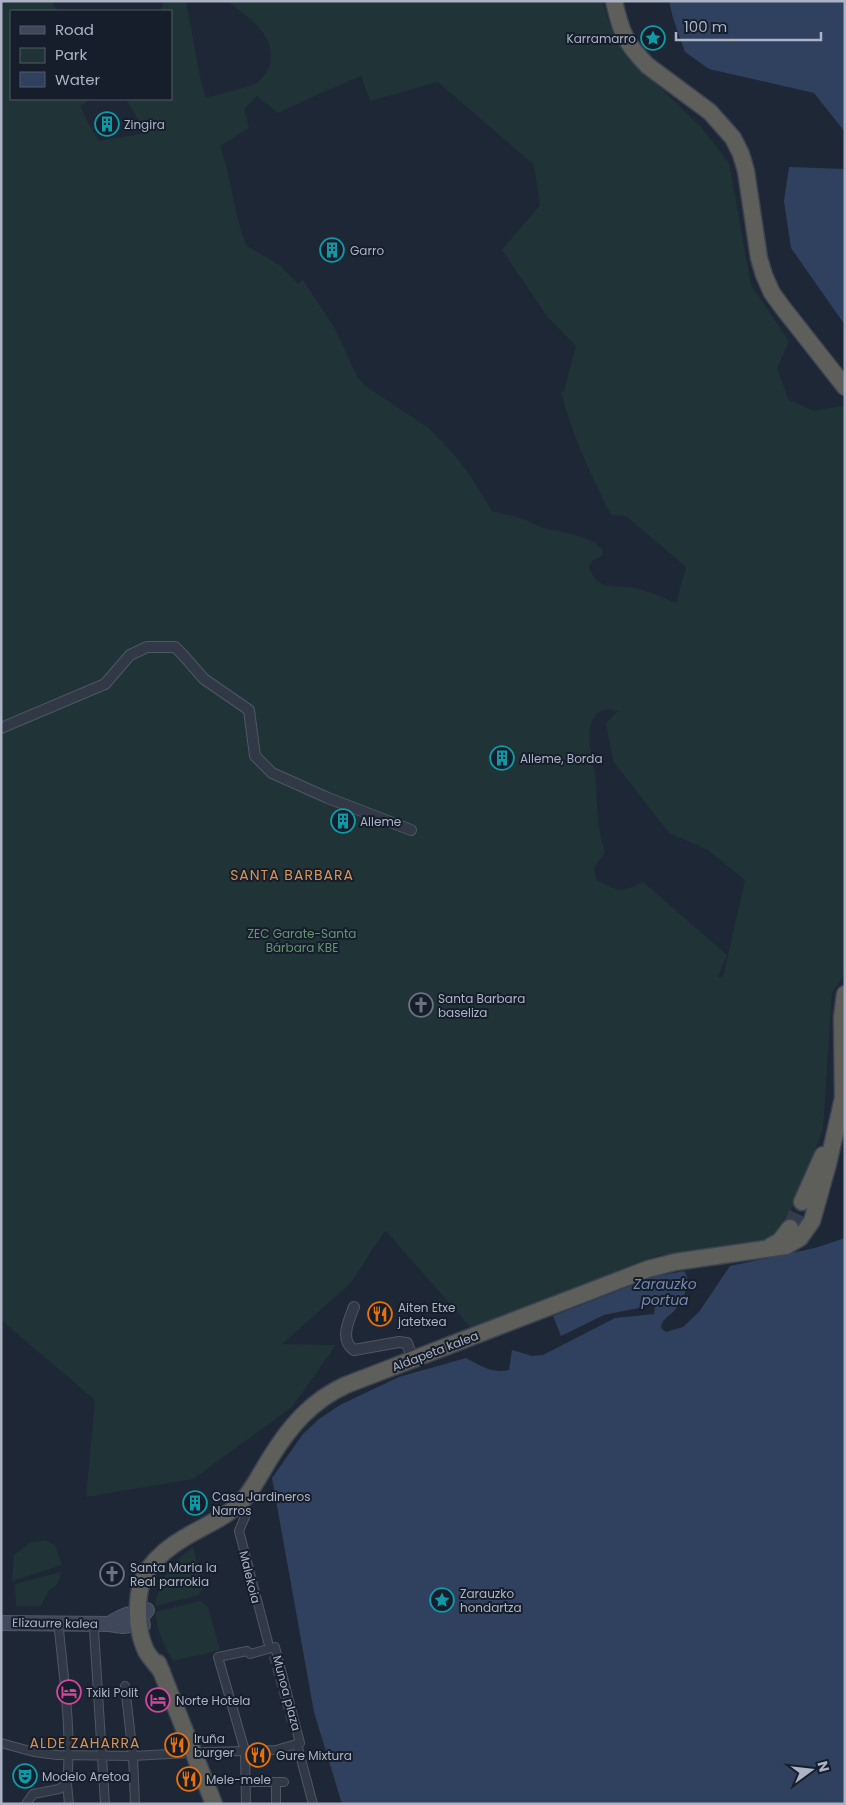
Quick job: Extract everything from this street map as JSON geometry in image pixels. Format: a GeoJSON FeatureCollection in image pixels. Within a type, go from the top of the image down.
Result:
{"type":"FeatureCollection","features":[{"type":"Feature","properties":{"kind":"highway"},"geometry":{"type":"LineString","coordinates":[[614,1],[622,34],[640,58],[710,112],[733,138],[741,154],[746,171],[759,258],[772,293],[845,387]]}},
{"type":"Feature","properties":{"kind":"highway"},"geometry":{"type":"LineString","coordinates":[[802,1202],[838,1120],[843,1098],[842,1017],[845,994]]}},
{"type":"Feature","properties":{"kind":"highway","name":"Aldapeta kalea"},"geometry":{"type":"LineString","coordinates":[[136,1618],[139,1591],[149,1568],[166,1550],[183,1538],[237,1507],[251,1490],[293,1424],[315,1403],[346,1385],[648,1269],[674,1262],[786,1246],[800,1238],[809,1228],[815,1212],[838,1120]]}},
{"type":"Feature","properties":{"kind":"highway"},"geometry":{"type":"LineString","coordinates":[[762,1250],[780,1242],[790,1228]]}},
{"type":"Feature","properties":{"kind":"highway"},"geometry":{"type":"LineString","coordinates":[[160,1667],[146,1651],[136,1618],[151,1590],[166,1550]]}},
{"type":"Feature","properties":{"kind":"highway"},"geometry":{"type":"LineString","coordinates":[[136,1618],[149,1630],[160,1667],[214,1804]]}},
{"type":"Feature","properties":{"kind":"main road","name":"Elizaurre kalea"},"geometry":{"type":"LineString","coordinates":[[1,1623],[109,1624],[136,1618]]}},
{"type":"Feature","properties":{"kind":"street"},"geometry":{"type":"LineString","coordinates":[[1,728],[105,684],[130,655],[147,647],[175,647],[204,679],[249,710],[255,756],[272,774],[411,830]]}},
{"type":"Feature","properties":{"kind":"street"},"geometry":{"type":"LineString","coordinates":[[354,1307],[347,1328],[346,1342],[348,1346],[354,1350],[399,1342],[407,1343],[412,1360]]}},
{"type":"Feature","properties":{"kind":"street","name":"Malekoia"},"geometry":{"type":"LineString","coordinates":[[247,1512],[239,1531],[268,1642]]}},
{"type":"Feature","properties":{"kind":"street"},"geometry":{"type":"LineString","coordinates":[[59,1630],[66,1696],[69,1804]]}},
{"type":"Feature","properties":{"kind":"street"},"geometry":{"type":"LineString","coordinates":[[94,1630],[105,1804]]}},
{"type":"Feature","properties":{"kind":"street","name":"Munoa plaza"},"geometry":{"type":"LineString","coordinates":[[275,1647],[300,1743],[297,1744],[276,1750],[245,1751],[218,1657],[247,1651],[250,1654],[275,1647]]}},
{"type":"Feature","properties":{"kind":"street"},"geometry":{"type":"LineString","coordinates":[[126,1686],[135,1804]]}},
{"type":"Feature","properties":{"kind":"street"},"geometry":{"type":"LineString","coordinates":[[1,1743],[34,1752],[69,1755],[132,1756],[188,1753]]}},
{"type":"Feature","properties":{"kind":"street"},"geometry":{"type":"LineString","coordinates":[[297,1744],[312,1804]]}},
{"type":"Feature","properties":{"kind":"street"},"geometry":{"type":"LineString","coordinates":[[204,1752],[245,1751],[246,1804]]}},
{"type":"Feature","properties":{"kind":"street"},"geometry":{"type":"LineString","coordinates":[[245,1782],[280,1782],[276,1804]]}},
{"type":"Feature","properties":{"kind":"street"},"geometry":{"type":"LineString","coordinates":[[26,1804],[33,1794],[59,1789],[67,1784]]}},
{"type":"Feature","properties":{"kind":"green space","name":"ZEC Garate-Santa Bárbara KBE"},"geometry":{"type":"Polygon","coordinates":[[[1,1],[51,1],[57,10],[10,10],[10,100],[90,100],[80,106],[99,141],[146,133],[127,100],[172,100],[172,10],[160,10],[164,1],[186,1],[200,77],[206,98],[257,83],[265,74],[270,64],[271,53],[265,35],[259,27],[227,1],[603,1],[610,25],[626,53],[700,126],[729,163],[751,285],[789,341],[777,369],[789,400],[814,411],[842,406],[845,408],[845,974],[832,993],[823,1129],[797,1199],[779,1231],[760,1244],[659,1255],[471,1328],[386,1231],[384,1232],[350,1284],[282,1344],[336,1345],[292,1407],[193,1479],[86,1497],[95,1400],[1,1320],[1,1]],[[361,76],[278,113],[257,96],[244,109],[249,128],[220,146],[242,234],[247,246],[281,266],[298,284],[303,280],[334,327],[357,376],[364,385],[430,429],[456,457],[492,511],[592,541],[603,551],[602,556],[592,561],[589,567],[597,581],[608,586],[640,589],[676,603],[686,567],[626,516],[611,515],[576,439],[561,392],[564,391],[576,346],[546,315],[502,250],[540,205],[534,165],[438,82],[370,101],[361,76]],[[608,709],[598,713],[592,720],[590,729],[599,826],[605,852],[594,868],[597,880],[620,890],[643,882],[727,955],[718,977],[723,977],[745,880],[708,850],[669,833],[613,761],[606,723],[618,711],[608,709]]]}},
{"type":"Feature","properties":{"kind":"green space"},"geometry":{"type":"Polygon","coordinates":[[[46,1540],[55,1545],[62,1565],[12,1581],[14,1555],[29,1543],[46,1540]]]}},
{"type":"Feature","properties":{"kind":"green space"},"geometry":{"type":"Polygon","coordinates":[[[193,1547],[203,1588],[199,1595],[155,1606],[163,1580],[168,1572],[178,1559],[193,1547]]]}},
{"type":"Feature","properties":{"kind":"green space"},"geometry":{"type":"Polygon","coordinates":[[[61,1572],[58,1583],[49,1590],[41,1606],[16,1606],[15,1584],[61,1572]]]}},
{"type":"Feature","properties":{"kind":"green space"},"geometry":{"type":"Polygon","coordinates":[[[201,1601],[208,1607],[220,1650],[173,1661],[159,1632],[156,1612],[201,1601]]]}},
{"type":"Feature","properties":{"kind":"water"},"geometry":{"type":"Polygon","coordinates":[[[669,1],[845,1],[845,132],[814,93],[709,69],[685,52],[669,1]]]}},
{"type":"Feature","properties":{"kind":"water"},"geometry":{"type":"Polygon","coordinates":[[[789,167],[845,169],[845,325],[791,248],[784,201],[789,167]]]}},
{"type":"Feature","properties":{"kind":"water","name":"Zarauzko portua"},"geometry":{"type":"Polygon","coordinates":[[[845,1238],[845,1804],[342,1804],[314,1712],[272,1478],[303,1434],[319,1419],[340,1405],[399,1377],[466,1358],[492,1370],[509,1370],[512,1350],[532,1356],[543,1355],[615,1318],[654,1314],[655,1308],[653,1305],[604,1315],[561,1336],[553,1316],[653,1277],[684,1271],[686,1276],[687,1287],[683,1298],[662,1323],[661,1328],[666,1332],[683,1327],[699,1312],[730,1266],[815,1248],[845,1238]]]}},
{"type":"Feature","properties":{"kind":"tunnel"},"geometry":{"type":"LineString","coordinates":[[790,1228],[802,1202]]}},
{"type":"Feature","properties":{"kind":"tunnel"},"geometry":{"type":"LineString","coordinates":[[269,1644],[291,1722]]}},
{"type":"Feature","properties":{"kind":"place","name":"Karramarro"},"geometry":{"type":"Point","coordinates":[653,38]}},
{"type":"Feature","properties":{"kind":"place","name":"Zingira"},"geometry":{"type":"Point","coordinates":[107,124]}},
{"type":"Feature","properties":{"kind":"place","name":"Garro"},"geometry":{"type":"Point","coordinates":[332,250]}},
{"type":"Feature","properties":{"kind":"place","name":"Alleme, Borda"},"geometry":{"type":"Point","coordinates":[502,758]}},
{"type":"Feature","properties":{"kind":"place","name":"Alleme"},"geometry":{"type":"Point","coordinates":[343,821]}},
{"type":"Feature","properties":{"kind":"place","name":"Santa Barbara baseliza"},"geometry":{"type":"Point","coordinates":[421,1005]}},
{"type":"Feature","properties":{"kind":"place","name":"Aiten Etxe jatetxea"},"geometry":{"type":"Point","coordinates":[380,1314]}},
{"type":"Feature","properties":{"kind":"place","name":"Casa Jardineros Narros"},"geometry":{"type":"Point","coordinates":[195,1503]}},
{"type":"Feature","properties":{"kind":"place","name":"Santa Maria la Real parrokia"},"geometry":{"type":"Point","coordinates":[112,1574]}},
{"type":"Feature","properties":{"kind":"place","name":"Zarauzko hondartza"},"geometry":{"type":"Point","coordinates":[442,1600]}},
{"type":"Feature","properties":{"kind":"place","name":"Txiki Polit"},"geometry":{"type":"Point","coordinates":[69,1692]}},
{"type":"Feature","properties":{"kind":"place","name":"Norte Hotela"},"geometry":{"type":"Point","coordinates":[158,1700]}},
{"type":"Feature","properties":{"kind":"place","name":"Iruña burger"},"geometry":{"type":"Point","coordinates":[177,1745]}},
{"type":"Feature","properties":{"kind":"place","name":"Gure Mixtura"},"geometry":{"type":"Point","coordinates":[258,1755]}},
{"type":"Feature","properties":{"kind":"place","name":"Modelo Aretoa"},"geometry":{"type":"Point","coordinates":[25,1776]}},
{"type":"Feature","properties":{"kind":"place","name":"Mele-mele"},"geometry":{"type":"Point","coordinates":[189,1779]}},
{"type":"Feature","properties":{"kind":"district","name":"SANTA BARBARA"},"geometry":{"type":"Point","coordinates":[292,875]}},
{"type":"Feature","properties":{"kind":"district","name":"ALDE ZAHARRA"},"geometry":{"type":"Point","coordinates":[85,1743]}}]}
